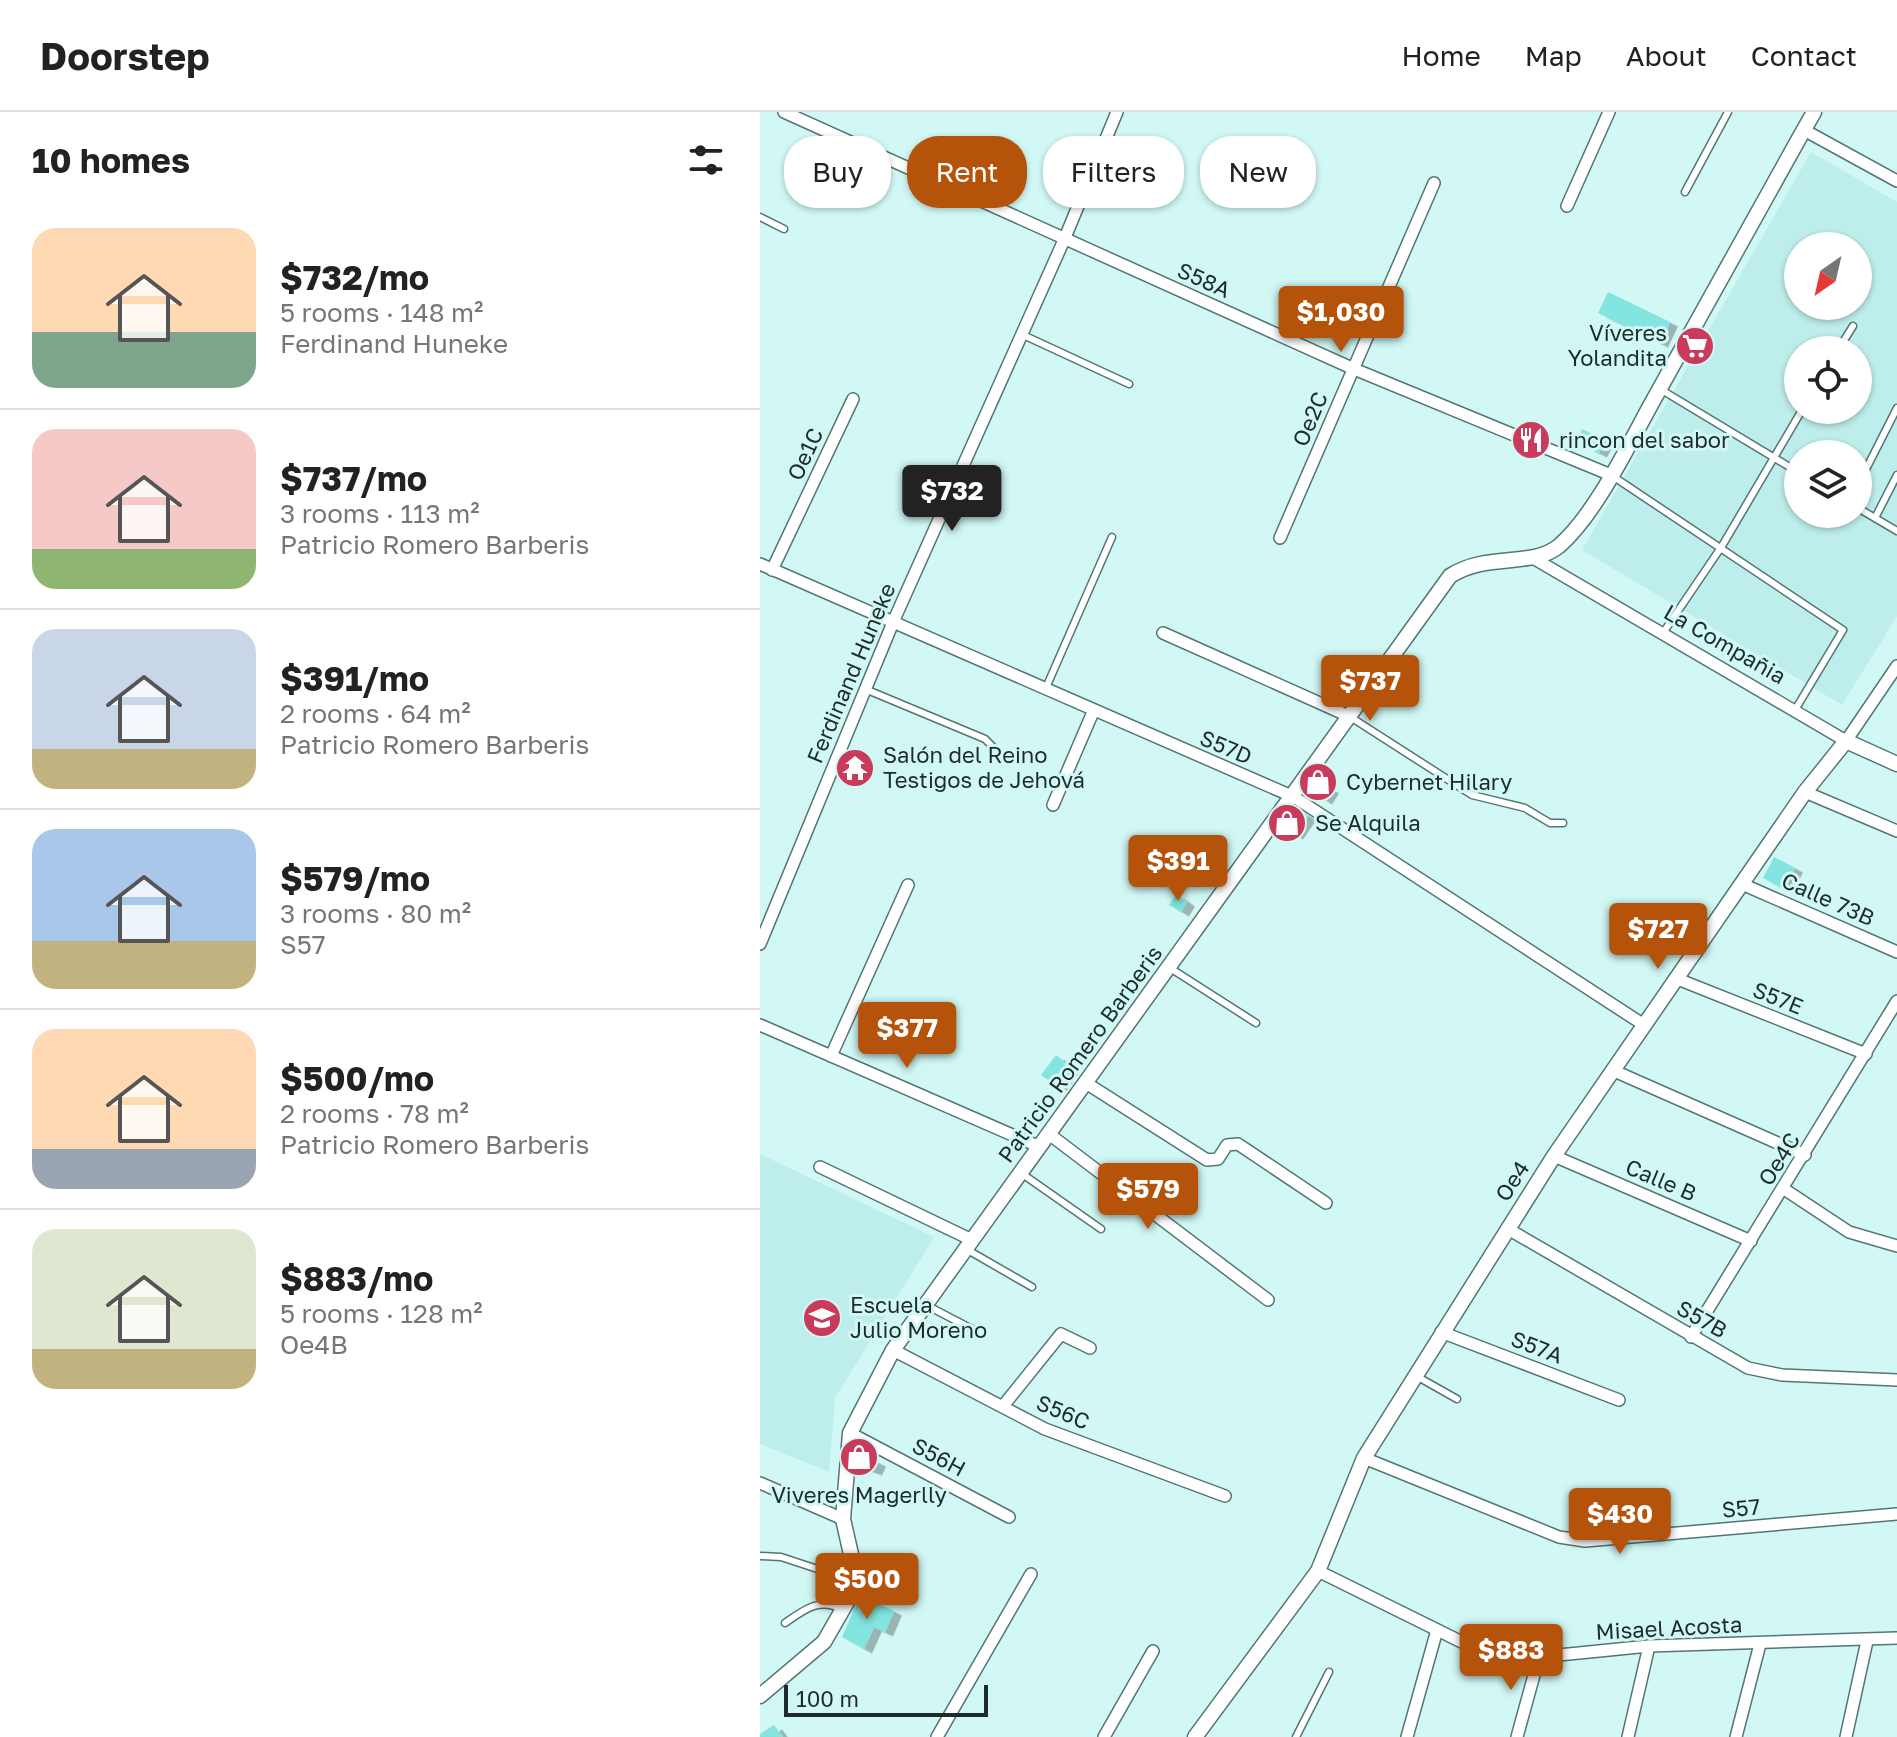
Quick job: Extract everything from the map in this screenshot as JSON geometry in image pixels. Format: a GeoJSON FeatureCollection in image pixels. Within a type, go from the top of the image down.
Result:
{"type":"FeatureCollection","features":[{"type":"Feature","properties":{"kind":"street","name":"S58A"},"geometry":{"type":"LineString","coordinates":[[784,112],[1354,369],[1611,475]]}},
{"type":"Feature","properties":{"kind":"street","name":"Ferdinand Huneke"},"geometry":{"type":"LineString","coordinates":[[760,944],[894,620],[1064,240],[1117,112]]}},
{"type":"Feature","properties":{"kind":"street"},"geometry":{"type":"LineString","coordinates":[[1567,206],[1609,112]]}},
{"type":"Feature","properties":{"kind":"street","name":"Patricio Romero Barberis"},"geometry":{"type":"LineString","coordinates":[[760,1696],[814,1652],[843,1610],[853,1563],[843,1519],[850,1433],[893,1350],[1294,797],[1450,576],[1467,565],[1481,561],[1533,558],[1556,549],[1569,536],[1611,475],[1814,112]]}},
{"type":"Feature","properties":{"kind":"street"},"geometry":{"type":"LineString","coordinates":[[1804,130],[1897,181]]}},
{"type":"Feature","properties":{"kind":"street","name":"Oe2C"},"geometry":{"type":"LineString","coordinates":[[1280,538],[1434,183]]}},
{"type":"Feature","properties":{"kind":"street","name":"Oe1C"},"geometry":{"type":"LineString","coordinates":[[772,570],[853,399]]}},
{"type":"Feature","properties":{"kind":"street","name":"La Compañia"},"geometry":{"type":"LineString","coordinates":[[1533,558],[1846,741],[1897,764]]}},
{"type":"Feature","properties":{"kind":"street","name":"S57D"},"geometry":{"type":"LineString","coordinates":[[760,564],[894,620],[1093,712],[1294,797],[1644,1025]]}},
{"type":"Feature","properties":{"kind":"street"},"geometry":{"type":"LineString","coordinates":[[1163,633],[1351,717]]}},
{"type":"Feature","properties":{"kind":"street","name":"Oe4"},"geometry":{"type":"LineString","coordinates":[[1195,1737],[1318,1571],[1364,1458],[1554,1156],[1805,792],[1846,741],[1897,666]]}},
{"type":"Feature","properties":{"kind":"street"},"geometry":{"type":"LineString","coordinates":[[1053,805],[1093,712]]}},
{"type":"Feature","properties":{"kind":"street"},"geometry":{"type":"LineString","coordinates":[[1805,792],[1897,831]]}},
{"type":"Feature","properties":{"kind":"street","name":"Calle 73B"},"geometry":{"type":"LineString","coordinates":[[1742,884],[1897,952]]}},
{"type":"Feature","properties":{"kind":"street"},"geometry":{"type":"LineString","coordinates":[[831,1056],[908,885]]}},
{"type":"Feature","properties":{"kind":"street","name":"S57E"},"geometry":{"type":"LineString","coordinates":[[1675,978],[1866,1054]]}},
{"type":"Feature","properties":{"kind":"street","name":"Oe4C"},"geometry":{"type":"LineString","coordinates":[[1691,1337],[1897,1001]]}},
{"type":"Feature","properties":{"kind":"street"},"geometry":{"type":"LineString","coordinates":[[760,1025],[1040,1147]]}},
{"type":"Feature","properties":{"kind":"street"},"geometry":{"type":"LineString","coordinates":[[1612,1070],[1805,1155]]}},
{"type":"Feature","properties":{"kind":"street"},"geometry":{"type":"LineString","coordinates":[[1086,1083],[1207,1160],[1218,1159],[1227,1145],[1238,1144],[1326,1203]]}},
{"type":"Feature","properties":{"kind":"street"},"geometry":{"type":"LineString","coordinates":[[1049,1134],[1268,1300]]}},
{"type":"Feature","properties":{"kind":"street","name":"Calle B"},"geometry":{"type":"LineString","coordinates":[[1554,1156],[1751,1241]]}},
{"type":"Feature","properties":{"kind":"street"},"geometry":{"type":"LineString","coordinates":[[820,1167],[969,1245]]}},
{"type":"Feature","properties":{"kind":"street"},"geometry":{"type":"LineString","coordinates":[[1784,1189],[1849,1232],[1897,1246]]}},
{"type":"Feature","properties":{"kind":"street","name":"S57B"},"geometry":{"type":"LineString","coordinates":[[1508,1229],[1691,1337],[1760,1370],[1782,1375],[1897,1380]]}},
{"type":"Feature","properties":{"kind":"street","name":"S57A"},"geometry":{"type":"LineString","coordinates":[[1441,1332],[1619,1400]]}},
{"type":"Feature","properties":{"kind":"street"},"geometry":{"type":"LineString","coordinates":[[1003,1406],[1061,1334],[1090,1348]]}},
{"type":"Feature","properties":{"kind":"street","name":"S56C"},"geometry":{"type":"LineString","coordinates":[[893,1350],[1045,1429],[1225,1496]]}},
{"type":"Feature","properties":{"kind":"street","name":"S56H"},"geometry":{"type":"LineString","coordinates":[[850,1433],[1009,1517]]}},
{"type":"Feature","properties":{"kind":"street","name":"S57"},"geometry":{"type":"LineString","coordinates":[[1364,1458],[1559,1537],[1585,1541],[1897,1514]]}},
{"type":"Feature","properties":{"kind":"street"},"geometry":{"type":"LineString","coordinates":[[760,1483],[843,1519]]}},
{"type":"Feature","properties":{"kind":"street","name":"Misael Acosta"},"geometry":{"type":"LineString","coordinates":[[1318,1571],[1486,1654],[1539,1657],[1649,1646],[1897,1638]]}},
{"type":"Feature","properties":{"kind":"street"},"geometry":{"type":"LineString","coordinates":[[937,1737],[1031,1574]]}},
{"type":"Feature","properties":{"kind":"street"},"geometry":{"type":"LineString","coordinates":[[1407,1737],[1437,1630]]}},
{"type":"Feature","properties":{"kind":"street"},"geometry":{"type":"LineString","coordinates":[[1846,1737],[1867,1641]]}},
{"type":"Feature","properties":{"kind":"street"},"geometry":{"type":"LineString","coordinates":[[1736,1737],[1760,1644]]}},
{"type":"Feature","properties":{"kind":"street"},"geometry":{"type":"LineString","coordinates":[[1628,1737],[1649,1646]]}},
{"type":"Feature","properties":{"kind":"street"},"geometry":{"type":"LineString","coordinates":[[1104,1737],[1153,1651]]}},
{"type":"Feature","properties":{"kind":"street"},"geometry":{"type":"LineString","coordinates":[[1517,1737],[1539,1657]]}},
{"type":"Feature","properties":{"kind":"lane"},"geometry":{"type":"LineString","coordinates":[[1685,192],[1728,112]]}},
{"type":"Feature","properties":{"kind":"lane"},"geometry":{"type":"LineString","coordinates":[[760,217],[784,229]]}},
{"type":"Feature","properties":{"kind":"lane"},"geometry":{"type":"LineString","coordinates":[[1847,336],[1853,326]]}},
{"type":"Feature","properties":{"kind":"lane"},"geometry":{"type":"LineString","coordinates":[[1021,334],[1129,384]]}},
{"type":"Feature","properties":{"kind":"lane"},"geometry":{"type":"LineString","coordinates":[[1660,389],[1784,463]]}},
{"type":"Feature","properties":{"kind":"lane"},"geometry":{"type":"LineString","coordinates":[[1872,457],[1897,408]]}},
{"type":"Feature","properties":{"kind":"lane"},"geometry":{"type":"LineString","coordinates":[[1663,633],[1722,546],[1794,424]]}},
{"type":"Feature","properties":{"kind":"lane"},"geometry":{"type":"LineString","coordinates":[[1611,475],[1722,546],[1843,630],[1795,710]]}},
{"type":"Feature","properties":{"kind":"lane"},"geometry":{"type":"LineString","coordinates":[[1875,518],[1897,475]]}},
{"type":"Feature","properties":{"kind":"lane"},"geometry":{"type":"LineString","coordinates":[[1872,516],[1897,531]]}},
{"type":"Feature","properties":{"kind":"lane"},"geometry":{"type":"LineString","coordinates":[[1045,690],[1112,537]]}},
{"type":"Feature","properties":{"kind":"lane"},"geometry":{"type":"LineString","coordinates":[[865,689],[985,739],[1004,758]]}},
{"type":"Feature","properties":{"kind":"lane"},"geometry":{"type":"LineString","coordinates":[[1351,717],[1472,795],[1525,808],[1550,823],[1563,823]]}},
{"type":"Feature","properties":{"kind":"lane"},"geometry":{"type":"LineString","coordinates":[[1170,968],[1256,1023]]}},
{"type":"Feature","properties":{"kind":"lane"},"geometry":{"type":"LineString","coordinates":[[1021,1173],[1101,1229]]}},
{"type":"Feature","properties":{"kind":"lane"},"geometry":{"type":"LineString","coordinates":[[969,1245],[1032,1287]]}},
{"type":"Feature","properties":{"kind":"lane"},"geometry":{"type":"LineString","coordinates":[[926,1305],[972,1329]]}},
{"type":"Feature","properties":{"kind":"lane"},"geometry":{"type":"LineString","coordinates":[[1414,1375],[1457,1399]]}},
{"type":"Feature","properties":{"kind":"lane"},"geometry":{"type":"LineString","coordinates":[[760,1556],[781,1557],[851,1580]]}},
{"type":"Feature","properties":{"kind":"lane"},"geometry":{"type":"LineString","coordinates":[[785,1623],[815,1604],[831,1604],[843,1610]]}},
{"type":"Feature","properties":{"kind":"lane"},"geometry":{"type":"LineString","coordinates":[[1296,1737],[1329,1672]]}},
{"type":"Feature","properties":{"kind":"shaded area"},"geometry":{"type":"Polygon","coordinates":[[[1811,152],[1897,202],[1897,616],[1842,705],[1582,550],[1811,152]]]}},
{"type":"Feature","properties":{"kind":"shaded area","name":"Escuela Julio Moreno"},"geometry":{"type":"Polygon","coordinates":[[[760,1154],[934,1237],[835,1398],[829,1472],[760,1444],[760,1154]]]}},
{"type":"Feature","properties":{"kind":"building"},"geometry":{"type":"Polygon","coordinates":[[[1608,292],[1670,322],[1660,343],[1598,313],[1608,292]]]}},
{"type":"Feature","properties":{"kind":"building"},"geometry":{"type":"Polygon","coordinates":[[[1582,429],[1606,440],[1599,453],[1576,442],[1582,429]]]}},
{"type":"Feature","properties":{"kind":"building"},"geometry":{"type":"Polygon","coordinates":[[[1316,779],[1331,789],[1324,800],[1309,790],[1316,779]]]}},
{"type":"Feature","properties":{"kind":"building"},"geometry":{"type":"Polygon","coordinates":[[[1295,808],[1308,816],[1295,835],[1282,826],[1295,808]]]}},
{"type":"Feature","properties":{"kind":"building"},"geometry":{"type":"Polygon","coordinates":[[[1774,857],[1795,868],[1784,889],[1763,878],[1774,857]]]}},
{"type":"Feature","properties":{"kind":"building"},"geometry":{"type":"Polygon","coordinates":[[[1176,894],[1187,902],[1181,912],[1169,905],[1176,894]]]}},
{"type":"Feature","properties":{"kind":"building"},"geometry":{"type":"Polygon","coordinates":[[[1056,1055],[1072,1067],[1058,1087],[1041,1075],[1056,1055]]]}},
{"type":"Feature","properties":{"kind":"building","name":"Viveres Magerlly"},"geometry":{"type":"Polygon","coordinates":[[[858,1453],[878,1462],[874,1471],[857,1465],[858,1453]]]}},
{"type":"Feature","properties":{"kind":"building"},"geometry":{"type":"Polygon","coordinates":[[[860,1595],[894,1611],[885,1632],[874,1627],[864,1649],[842,1637],[860,1595]]]}},
{"type":"Feature","properties":{"kind":"building"},"geometry":{"type":"Polygon","coordinates":[[[774,1725],[783,1737],[760,1737],[760,1734],[774,1725]]]}},
{"type":"Feature","properties":{"kind":"place","name":"Víveres Yolandita"},"geometry":{"type":"Point","coordinates":[1695,346]}},
{"type":"Feature","properties":{"kind":"place","name":"rincon del sabor"},"geometry":{"type":"Point","coordinates":[1531,440]}},
{"type":"Feature","properties":{"kind":"place","name":"Salón del Reino Testigos de Jehová"},"geometry":{"type":"Point","coordinates":[855,768]}},
{"type":"Feature","properties":{"kind":"place","name":"Cybernet Hilary"},"geometry":{"type":"Point","coordinates":[1318,782]}},
{"type":"Feature","properties":{"kind":"place","name":"Se Alquila"},"geometry":{"type":"Point","coordinates":[1287,823]}},
{"type":"Feature","properties":{"kind":"place","name":"Escuela Julio Moreno"},"geometry":{"type":"Point","coordinates":[822,1318]}},
{"type":"Feature","properties":{"kind":"place","name":"Viveres Magerlly"},"geometry":{"type":"Point","coordinates":[859,1457]}}]}
